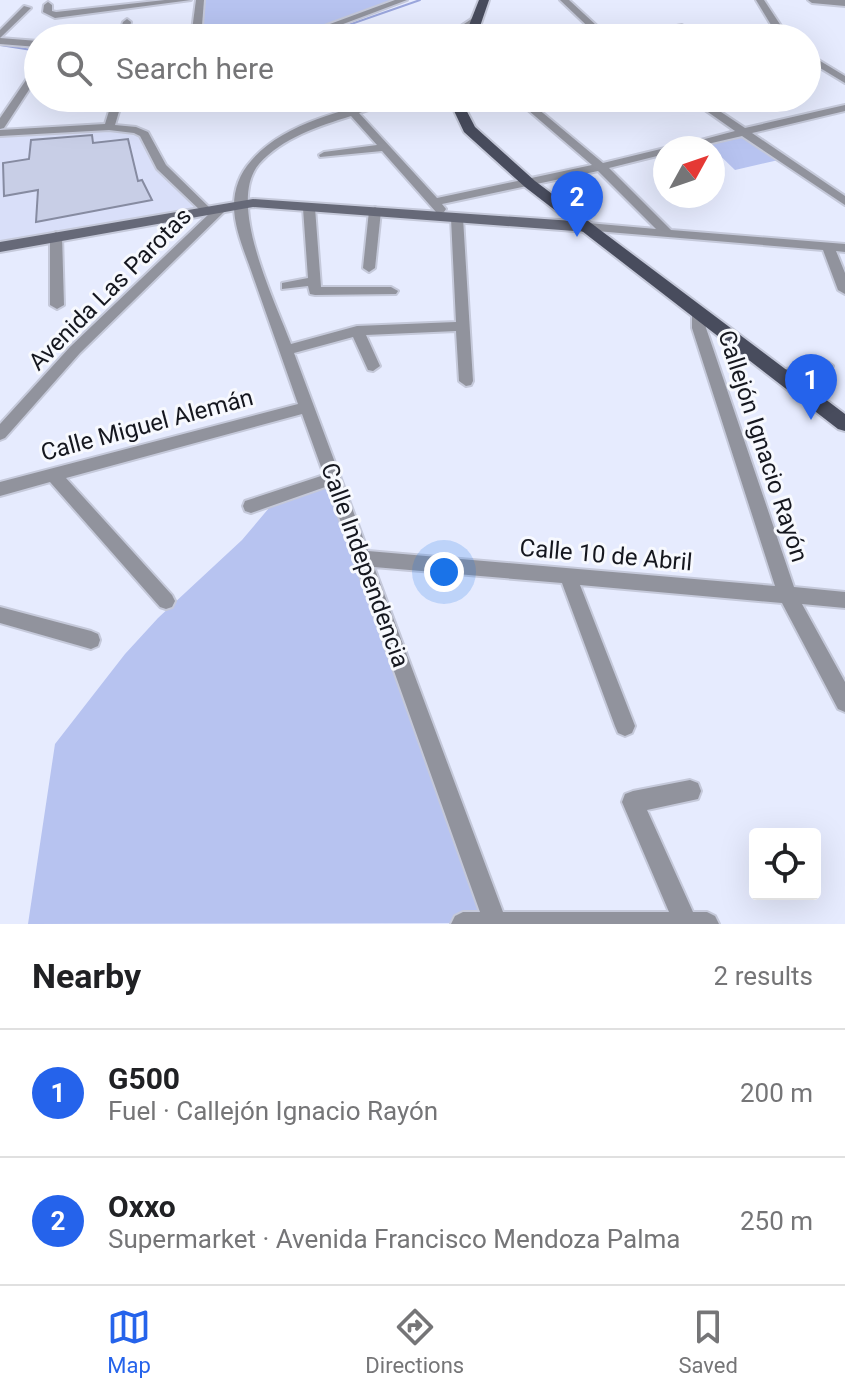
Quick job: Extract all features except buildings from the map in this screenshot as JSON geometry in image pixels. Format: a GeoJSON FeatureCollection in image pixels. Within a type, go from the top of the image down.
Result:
{"type":"FeatureCollection","features":[{"type":"Feature","properties":{"kind":"main road"},"geometry":{"type":"LineString","coordinates":[[474,24],[484,0]]}},
{"type":"Feature","properties":{"kind":"main road"},"geometry":{"type":"LineString","coordinates":[[461,112],[469,129],[530,184],[845,424]]}},
{"type":"Feature","properties":{"kind":"street"},"geometry":{"type":"LineString","coordinates":[[48,10],[187,0]]}},
{"type":"Feature","properties":{"kind":"street"},"geometry":{"type":"LineString","coordinates":[[197,24],[200,0]]}},
{"type":"Feature","properties":{"kind":"street"},"geometry":{"type":"LineString","coordinates":[[336,24],[403,0]]}},
{"type":"Feature","properties":{"kind":"street"},"geometry":{"type":"LineString","coordinates":[[564,0],[590,24]]}},
{"type":"Feature","properties":{"kind":"street"},"geometry":{"type":"LineString","coordinates":[[760,0],[775,24]]}},
{"type":"Feature","properties":{"kind":"street"},"geometry":{"type":"LineString","coordinates":[[812,0],[838,6]]}},
{"type":"Feature","properties":{"kind":"street"},"geometry":{"type":"LineString","coordinates":[[24,40],[2,33],[27,8]]}},
{"type":"Feature","properties":{"kind":"street"},"geometry":{"type":"LineString","coordinates":[[464,24],[476,19]]}},
{"type":"Feature","properties":{"kind":"street"},"geometry":{"type":"LineString","coordinates":[[821,65],[845,80]]}},
{"type":"Feature","properties":{"kind":"street"},"geometry":{"type":"LineString","coordinates":[[0,126],[24,90]]}},
{"type":"Feature","properties":{"kind":"street"},"geometry":{"type":"LineString","coordinates":[[723,136],[845,108]]}},
{"type":"Feature","properties":{"kind":"street"},"geometry":{"type":"LineString","coordinates":[[109,127],[114,112]]}},
{"type":"Feature","properties":{"kind":"street"},"geometry":{"type":"LineString","coordinates":[[239,205],[242,180],[269,149],[306,129],[353,112],[451,218],[466,381]]}},
{"type":"Feature","properties":{"kind":"street"},"geometry":{"type":"LineString","coordinates":[[536,112],[601,167],[667,233]]}},
{"type":"Feature","properties":{"kind":"street"},"geometry":{"type":"LineString","coordinates":[[714,112],[845,201]]}},
{"type":"Feature","properties":{"kind":"street"},"geometry":{"type":"LineString","coordinates":[[0,133],[109,127],[144,134],[161,167],[214,210]]}},
{"type":"Feature","properties":{"kind":"street"},"geometry":{"type":"LineString","coordinates":[[324,155],[385,147]]}},
{"type":"Feature","properties":{"kind":"street"},"geometry":{"type":"LineString","coordinates":[[436,202],[530,184],[653,154]]}},
{"type":"Feature","properties":{"kind":"street"},"geometry":{"type":"LineString","coordinates":[[0,247],[239,205],[267,203],[845,248]]}},
{"type":"Feature","properties":{"kind":"street","name":"Calle Independencia"},"geometry":{"type":"LineString","coordinates":[[239,205],[286,350],[496,924]]}},
{"type":"Feature","properties":{"kind":"street"},"geometry":{"type":"LineString","coordinates":[[309,208],[315,291],[391,291]]}},
{"type":"Feature","properties":{"kind":"street","name":"Avenida Las Parotas"},"geometry":{"type":"LineString","coordinates":[[0,434],[75,350],[214,210]]}},
{"type":"Feature","properties":{"kind":"street"},"geometry":{"type":"LineString","coordinates":[[369,268],[375,211]]}},
{"type":"Feature","properties":{"kind":"street"},"geometry":{"type":"LineString","coordinates":[[56,236],[57,305]]}},
{"type":"Feature","properties":{"kind":"street"},"geometry":{"type":"LineString","coordinates":[[828,246],[841,290]]}},
{"type":"Feature","properties":{"kind":"street"},"geometry":{"type":"LineString","coordinates":[[287,286],[314,281]]}},
{"type":"Feature","properties":{"kind":"street","name":"Callejón Ignacio Rayón"},"geometry":{"type":"LineString","coordinates":[[697,312],[699,328],[787,595],[845,702]]}},
{"type":"Feature","properties":{"kind":"street"},"geometry":{"type":"LineString","coordinates":[[286,350],[357,331],[463,326]]}},
{"type":"Feature","properties":{"kind":"street"},"geometry":{"type":"LineString","coordinates":[[357,331],[373,366]]}},
{"type":"Feature","properties":{"kind":"street"},"geometry":{"type":"LineString","coordinates":[[781,375],[826,366]]}},
{"type":"Feature","properties":{"kind":"street","name":"Calle Miguel Alemán"},"geometry":{"type":"LineString","coordinates":[[0,489],[307,407]]}},
{"type":"Feature","properties":{"kind":"street"},"geometry":{"type":"LineString","coordinates":[[53,475],[166,601]]}},
{"type":"Feature","properties":{"kind":"street"},"geometry":{"type":"LineString","coordinates":[[251,506],[333,478]]}},
{"type":"Feature","properties":{"kind":"street","name":"Calle 10 de Abril"},"geometry":{"type":"LineString","coordinates":[[363,558],[845,600]]}},
{"type":"Feature","properties":{"kind":"street"},"geometry":{"type":"LineString","coordinates":[[568,576],[625,726]]}},
{"type":"Feature","properties":{"kind":"street"},"geometry":{"type":"LineString","coordinates":[[0,615],[91,640]]}},
{"type":"Feature","properties":{"kind":"street"},"geometry":{"type":"LineString","coordinates":[[463,924],[696,923],[633,802],[690,791]]}},
{"type":"Feature","properties":{"kind":"shaded area"},"geometry":{"type":"Polygon","coordinates":[[[200,0],[403,0],[336,24],[197,24],[200,0]]]}},
{"type":"Feature","properties":{"kind":"shaded area"},"geometry":{"type":"Polygon","coordinates":[[[109,127],[136,130],[161,167],[207,210],[0,247],[0,133],[109,127]]]}},
{"type":"Feature","properties":{"kind":"shaded area"},"geometry":{"type":"Polygon","coordinates":[[[742,131],[783,159],[735,170],[725,160],[724,136],[742,131]]]}},
{"type":"Feature","properties":{"kind":"shaded area"},"geometry":{"type":"Polygon","coordinates":[[[333,478],[496,923],[28,924],[55,744],[125,654],[158,618],[242,540],[269,508],[333,478]]]}},
{"type":"Feature","properties":{"kind":"waterway"},"geometry":{"type":"LineString","coordinates":[[351,24],[420,0]]}},
{"type":"Feature","properties":{"kind":"waterway"},"geometry":{"type":"LineString","coordinates":[[0,45],[24,49]]}},
{"type":"Feature","properties":{"kind":"place","name":"Oxxo"},"geometry":{"type":"Point","coordinates":[577,237]}},
{"type":"Feature","properties":{"kind":"place","name":"G500"},"geometry":{"type":"Point","coordinates":[811,420]}}]}
